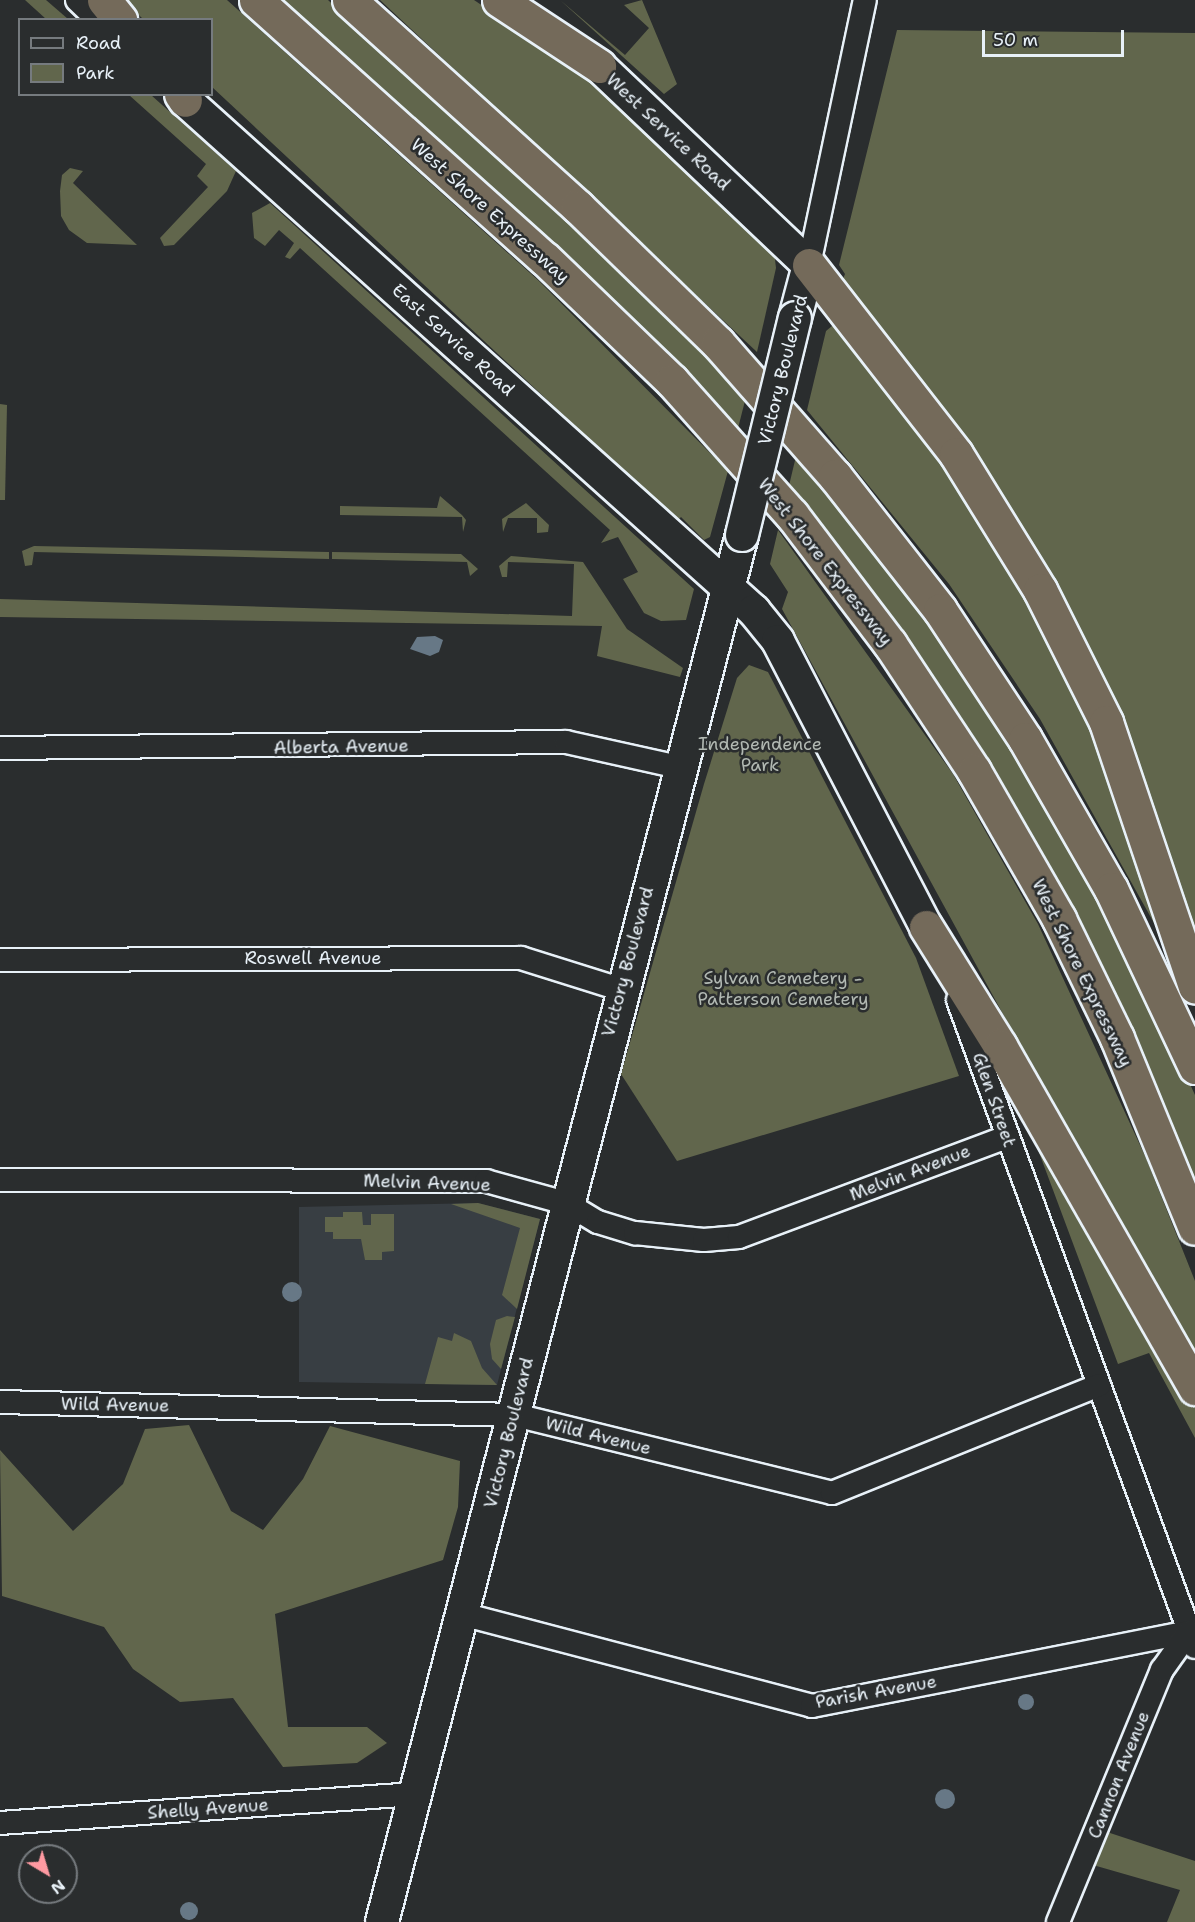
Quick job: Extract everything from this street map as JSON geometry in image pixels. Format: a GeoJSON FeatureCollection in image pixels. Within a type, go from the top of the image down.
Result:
{"type":"FeatureCollection","features":[{"type":"Feature","properties":{"kind":"highway"},"geometry":{"type":"LineString","coordinates":[[104,0],[118,18]]}},
{"type":"Feature","properties":{"kind":"highway","name":"West Shore Expressway"},"geometry":{"type":"LineString","coordinates":[[256,0],[578,291],[672,381],[799,524],[890,644],[974,771],[1059,920],[1117,1038],[1195,1228]]}},
{"type":"Feature","properties":{"kind":"highway"},"geometry":{"type":"LineString","coordinates":[[349,0],[718,343],[842,485],[940,610],[1025,740],[1111,889],[1195,1067]]}},
{"type":"Feature","properties":{"kind":"highway"},"geometry":{"type":"LineString","coordinates":[[499,0],[599,66]]}},
{"type":"Feature","properties":{"kind":"highway"},"geometry":{"type":"LineString","coordinates":[[808,265],[956,454],[1040,590],[1106,722],[1195,986]]}},
{"type":"Feature","properties":{"kind":"highway"},"geometry":{"type":"LineString","coordinates":[[926,927],[1000,1046],[1195,1388]]}},
{"type":"Feature","properties":{"kind":"main road","name":"West Service Road"},"geometry":{"type":"LineString","coordinates":[[599,66],[808,265]]}},
{"type":"Feature","properties":{"kind":"main road","name":"East Service Road"},"geometry":{"type":"LineString","coordinates":[[182,96],[727,586]]}},
{"type":"Feature","properties":{"kind":"main road","name":"Victory Boulevard"},"geometry":{"type":"LineString","coordinates":[[382,1922],[514,1415],[620,989],[742,535],[808,265]]}},
{"type":"Feature","properties":{"kind":"main road","name":"Glen Street"},"geometry":{"type":"LineString","coordinates":[[727,586],[778,641],[926,927]]}},
{"type":"Feature","properties":{"kind":"street"},"geometry":{"type":"LineString","coordinates":[[77,0],[96,18]]}},
{"type":"Feature","properties":{"kind":"street","name":"West Service Road"},"geometry":{"type":"LineString","coordinates":[[525,0],[599,66]]}},
{"type":"Feature","properties":{"kind":"street","name":"Victory Boulevard"},"geometry":{"type":"LineString","coordinates":[[808,265],[865,0]]}},
{"type":"Feature","properties":{"kind":"street","name":"Alberta Avenue"},"geometry":{"type":"LineString","coordinates":[[0,748],[563,741],[679,767]]}},
{"type":"Feature","properties":{"kind":"street","name":"Glen Street"},"geometry":{"type":"LineString","coordinates":[[926,927],[963,1012],[1192,1639]]}},
{"type":"Feature","properties":{"kind":"street","name":"Roswell Avenue"},"geometry":{"type":"LineString","coordinates":[[0,960],[521,957],[620,989]]}},
{"type":"Feature","properties":{"kind":"street","name":"Melvin Avenue"},"geometry":{"type":"LineString","coordinates":[[0,1180],[486,1181],[566,1203],[598,1222],[635,1233],[693,1240],[739,1237],[1007,1137]]}},
{"type":"Feature","properties":{"kind":"street","name":"Wild Avenue"},"geometry":{"type":"LineString","coordinates":[[0,1402],[514,1415],[832,1493],[1099,1385]]}},
{"type":"Feature","properties":{"kind":"street","name":"Parish Avenue"},"geometry":{"type":"LineString","coordinates":[[462,1614],[812,1706],[1192,1639]]}},
{"type":"Feature","properties":{"kind":"street","name":"Cannon Avenue"},"geometry":{"type":"LineString","coordinates":[[1058,1922],[1162,1670],[1192,1639]]}},
{"type":"Feature","properties":{"kind":"street","name":"Shelly Avenue"},"geometry":{"type":"LineString","coordinates":[[0,1823],[417,1794]]}},
{"type":"Feature","properties":{"kind":"shaded area"},"geometry":{"type":"Polygon","coordinates":[[[478,1203],[540,1219],[497,1385],[299,1382],[299,1207],[478,1203]]]}},
{"type":"Feature","properties":{"kind":"green space"},"geometry":{"type":"Polygon","coordinates":[[[25,0],[46,0],[67,18],[45,18],[25,0]]]}},
{"type":"Feature","properties":{"kind":"green space"},"geometry":{"type":"Polygon","coordinates":[[[123,0],[227,0],[539,281],[728,471],[710,537],[704,540],[681,517],[677,521],[213,88],[213,18],[142,18],[123,0]]]}},
{"type":"Feature","properties":{"kind":"green space"},"geometry":{"type":"Polygon","coordinates":[[[275,0],[328,0],[698,341],[747,393],[736,436],[275,0]]]}},
{"type":"Feature","properties":{"kind":"green space"},"geometry":{"type":"Polygon","coordinates":[[[380,0],[474,0],[588,77],[648,132],[774,251],[776,268],[757,352],[380,0]]]}},
{"type":"Feature","properties":{"kind":"green space"},"geometry":{"type":"Polygon","coordinates":[[[560,0],[625,55],[649,28],[624,5],[642,0],[677,84],[664,94],[560,0]]]}},
{"type":"Feature","properties":{"kind":"green space"},"geometry":{"type":"Polygon","coordinates":[[[897,30],[1195,33],[1195,932],[1083,644],[839,289],[845,274],[839,265],[897,30]]]}},
{"type":"Feature","properties":{"kind":"green space"},"geometry":{"type":"Polygon","coordinates":[[[130,96],[152,96],[236,171],[227,191],[174,245],[164,246],[160,238],[208,187],[197,176],[206,164],[130,96]]]}},
{"type":"Feature","properties":{"kind":"green space"},"geometry":{"type":"Polygon","coordinates":[[[70,168],[83,171],[73,183],[137,245],[87,243],[69,230],[61,216],[60,191],[62,175],[70,168]]]}},
{"type":"Feature","properties":{"kind":"green space"},"geometry":{"type":"Polygon","coordinates":[[[270,203],[694,589],[686,620],[661,621],[644,613],[623,579],[638,572],[618,537],[601,543],[610,530],[300,248],[290,259],[285,257],[294,243],[279,230],[265,246],[254,238],[252,213],[270,203]]]}},
{"type":"Feature","properties":{"kind":"green space"},"geometry":{"type":"Polygon","coordinates":[[[838,321],[919,427],[995,542],[1083,698],[1167,923],[1154,923],[1040,719],[949,584],[807,410],[826,331],[838,321]]]}},
{"type":"Feature","properties":{"kind":"green space"},"geometry":{"type":"Polygon","coordinates":[[[0,404],[7,405],[5,500],[0,500],[0,404]]]}},
{"type":"Feature","properties":{"kind":"green space"},"geometry":{"type":"Polygon","coordinates":[[[797,452],[867,536],[987,703],[1110,909],[1195,1095],[1195,1196],[1075,924],[787,494],[797,452]]]}},
{"type":"Feature","properties":{"kind":"green space"},"geometry":{"type":"Polygon","coordinates":[[[440,496],[466,520],[463,532],[462,517],[340,515],[340,506],[437,508],[440,496]]]}},
{"type":"Feature","properties":{"kind":"green space"},"geometry":{"type":"Polygon","coordinates":[[[526,503],[549,525],[548,532],[537,533],[537,518],[508,518],[503,532],[502,519],[526,503]]]}},
{"type":"Feature","properties":{"kind":"green space"},"geometry":{"type":"Polygon","coordinates":[[[778,530],[953,774],[1038,924],[1146,1158],[1195,1281],[1195,1366],[782,609],[788,592],[770,564],[778,530]]]}},
{"type":"Feature","properties":{"kind":"green space"},"geometry":{"type":"Polygon","coordinates":[[[34,546],[329,552],[329,559],[34,552],[32,565],[25,566],[22,551],[34,546]]]}},
{"type":"Feature","properties":{"kind":"green space"},"geometry":{"type":"Polygon","coordinates":[[[332,552],[461,554],[478,569],[470,576],[467,562],[332,559],[332,552]]]}},
{"type":"Feature","properties":{"kind":"green space"},"geometry":{"type":"Polygon","coordinates":[[[511,556],[583,562],[627,629],[683,668],[680,677],[597,656],[602,626],[0,617],[0,599],[572,616],[574,564],[508,562],[507,577],[502,577],[499,566],[511,556]]]}},
{"type":"Feature","properties":{"kind":"green space","name":"Sylvan Cemetery - Patterson Cemetery"},"geometry":{"type":"Polygon","coordinates":[[[749,665],[768,672],[916,958],[959,1076],[677,1161],[621,1074],[704,784],[737,678],[749,665]]]}},
{"type":"Feature","properties":{"kind":"green space"},"geometry":{"type":"Polygon","coordinates":[[[1025,1115],[1077,1195],[1195,1407],[1195,1438],[1149,1353],[1118,1364],[1025,1115]]]}},
{"type":"Feature","properties":{"kind":"green space"},"geometry":{"type":"Polygon","coordinates":[[[478,1203],[540,1219],[517,1309],[502,1295],[520,1228],[451,1204],[478,1203]]]}},
{"type":"Feature","properties":{"kind":"green space"},"geometry":{"type":"Polygon","coordinates":[[[343,1212],[362,1212],[363,1225],[371,1225],[371,1214],[394,1214],[394,1251],[382,1252],[382,1260],[365,1260],[361,1239],[333,1239],[333,1232],[325,1232],[325,1217],[343,1217],[343,1212]]]}},
{"type":"Feature","properties":{"kind":"green space"},"geometry":{"type":"Polygon","coordinates":[[[507,1316],[515,1317],[501,1369],[492,1359],[490,1344],[496,1320],[507,1316]]]}},
{"type":"Feature","properties":{"kind":"green space"},"geometry":{"type":"Polygon","coordinates":[[[454,1333],[471,1341],[482,1368],[497,1385],[425,1384],[438,1337],[452,1341],[454,1333]]]}},
{"type":"Feature","properties":{"kind":"green space"},"geometry":{"type":"Polygon","coordinates":[[[189,1425],[231,1511],[263,1530],[303,1479],[330,1426],[460,1461],[458,1507],[443,1560],[275,1614],[288,1727],[367,1727],[387,1743],[357,1763],[283,1767],[233,1698],[180,1702],[133,1669],[104,1627],[2,1596],[0,1450],[73,1531],[123,1484],[145,1429],[189,1425]]]}},
{"type":"Feature","properties":{"kind":"green space"},"geometry":{"type":"Polygon","coordinates":[[[1107,1832],[1195,1861],[1195,1922],[1167,1922],[1180,1890],[1093,1865],[1107,1832]]]}},
{"type":"Feature","properties":{"kind":"water"},"geometry":{"type":"Polygon","coordinates":[[[435,636],[443,640],[439,652],[430,656],[410,649],[417,637],[435,636]]]}},
{"type":"Feature","properties":{"kind":"water"},"geometry":{"type":"Polygon","coordinates":[[[292,1282],[299,1285],[302,1292],[299,1299],[292,1302],[285,1299],[282,1292],[285,1285],[292,1282]]]}},
{"type":"Feature","properties":{"kind":"water"},"geometry":{"type":"Polygon","coordinates":[[[1023,1694],[1029,1694],[1034,1702],[1032,1708],[1023,1710],[1018,1705],[1018,1699],[1023,1694]]]}},
{"type":"Feature","properties":{"kind":"water"},"geometry":{"type":"Polygon","coordinates":[[[945,1789],[952,1792],[955,1799],[952,1806],[945,1809],[938,1806],[935,1799],[938,1792],[945,1789]]]}},
{"type":"Feature","properties":{"kind":"water"},"geometry":{"type":"Polygon","coordinates":[[[189,1902],[195,1905],[198,1911],[195,1917],[189,1920],[183,1917],[180,1911],[183,1905],[189,1902]]]}},
{"type":"Feature","properties":{"kind":"park label","name":"Independence Park"},"geometry":{"type":"Point","coordinates":[760,756]}}]}
